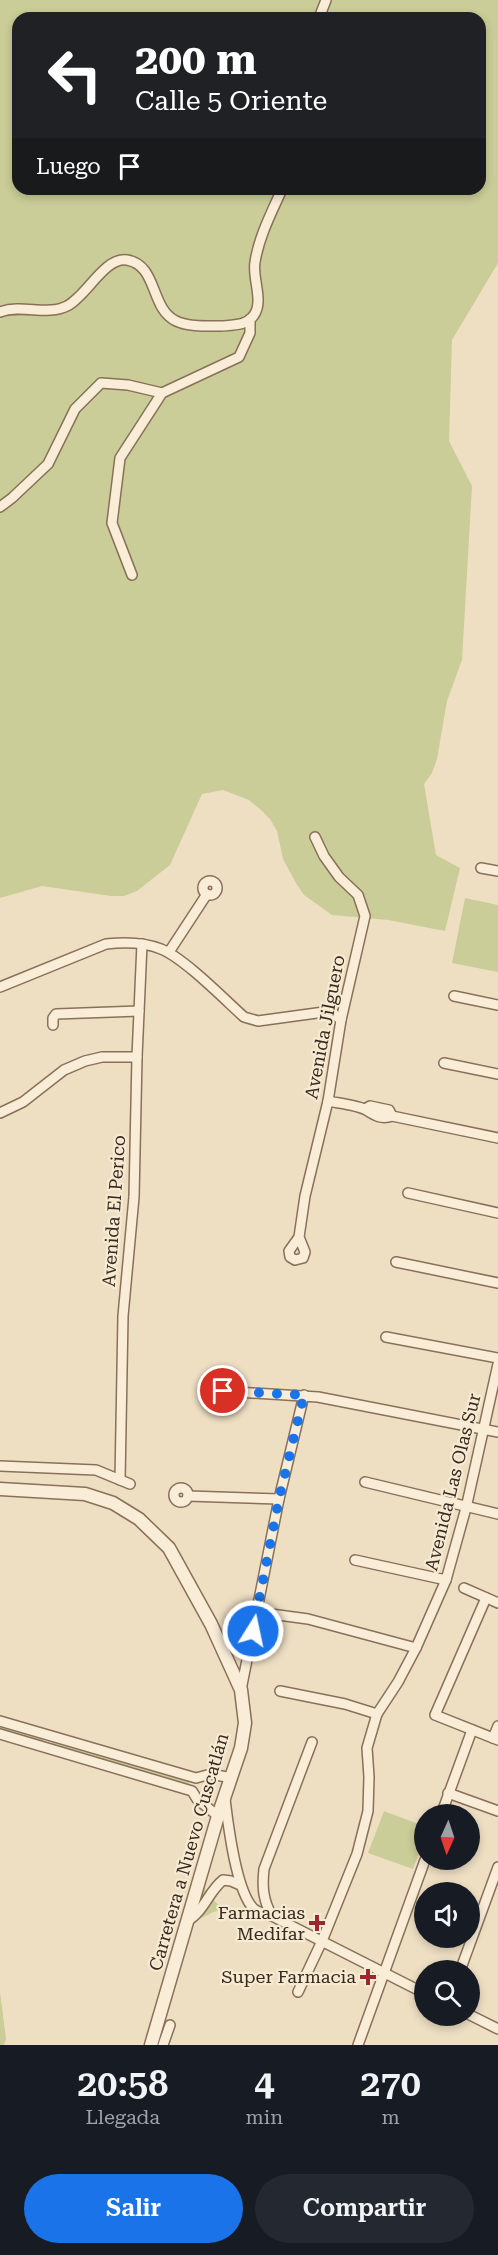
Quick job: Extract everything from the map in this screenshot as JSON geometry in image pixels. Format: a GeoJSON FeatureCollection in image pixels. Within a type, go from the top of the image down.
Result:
{"type":"FeatureCollection","features":[{"type":"Feature","properties":{"kind":"street"},"geometry":{"type":"LineString","coordinates":[[0,312],[9,309],[46,310],[68,306],[106,267],[114,261],[124,260],[135,262],[145,271],[160,307],[176,321],[204,326],[244,324],[254,315],[258,302],[254,278],[255,261],[263,233],[279,195]]}},
{"type":"Feature","properties":{"kind":"street"},"geometry":{"type":"LineString","coordinates":[[132,575],[112,523],[120,458],[162,393],[239,357],[250,333],[250,319]]}},
{"type":"Feature","properties":{"kind":"street"},"geometry":{"type":"LineString","coordinates":[[0,507],[48,464],[75,410],[101,384],[128,385],[162,393]]}},
{"type":"Feature","properties":{"kind":"street","name":"Avenida Jilguero"},"geometry":{"type":"LineString","coordinates":[[299,1237],[305,1196],[328,1101],[341,1020],[364,916],[358,895],[339,877],[324,856],[315,837]]}},
{"type":"Feature","properties":{"kind":"street"},"geometry":{"type":"LineString","coordinates":[[482,868],[498,872]]}},
{"type":"Feature","properties":{"kind":"street"},"geometry":{"type":"LineString","coordinates":[[169,952],[207,894]]}},
{"type":"Feature","properties":{"kind":"street"},"geometry":{"type":"LineString","coordinates":[[0,987],[106,944],[120,942],[142,944],[169,952],[244,1017],[258,1021],[324,1011],[334,1014],[341,1020]]}},
{"type":"Feature","properties":{"kind":"street","name":"Avenida El Perico"},"geometry":{"type":"LineString","coordinates":[[120,1480],[123,1316],[134,1197],[136,1057],[142,944]]}},
{"type":"Feature","properties":{"kind":"street"},"geometry":{"type":"LineString","coordinates":[[454,996],[498,1005]]}},
{"type":"Feature","properties":{"kind":"street"},"geometry":{"type":"LineString","coordinates":[[53,1025],[53,1018],[56,1014],[139,1011]]}},
{"type":"Feature","properties":{"kind":"street"},"geometry":{"type":"LineString","coordinates":[[0,1113],[23,1102],[64,1070],[85,1061],[102,1057],[136,1057]]}},
{"type":"Feature","properties":{"kind":"street"},"geometry":{"type":"LineString","coordinates":[[444,1063],[498,1074]]}},
{"type":"Feature","properties":{"kind":"street"},"geometry":{"type":"LineString","coordinates":[[328,1101],[365,1109],[370,1106],[380,1108],[389,1110],[392,1116],[498,1138]]}},
{"type":"Feature","properties":{"kind":"street"},"geometry":{"type":"LineString","coordinates":[[408,1193],[498,1213]]}},
{"type":"Feature","properties":{"kind":"street"},"geometry":{"type":"LineString","coordinates":[[396,1262],[498,1283]]}},
{"type":"Feature","properties":{"kind":"street"},"geometry":{"type":"LineString","coordinates":[[386,1337],[498,1358]]}},
{"type":"Feature","properties":{"kind":"street","name":"Avenida Las Olas Sur"},"geometry":{"type":"LineString","coordinates":[[298,1992],[322,1941],[357,1854],[368,1811],[369,1777],[366,1748],[377,1714],[398,1682],[416,1648],[446,1580],[466,1508],[498,1364]]}},
{"type":"Feature","properties":{"kind":"street"},"geometry":{"type":"LineString","coordinates":[[203,1390],[304,1395],[498,1432]]}},
{"type":"Feature","properties":{"kind":"street"},"geometry":{"type":"LineString","coordinates":[[241,1690],[279,1499],[304,1395]]}},
{"type":"Feature","properties":{"kind":"street"},"geometry":{"type":"LineString","coordinates":[[0,1466],[96,1470],[130,1484]]}},
{"type":"Feature","properties":{"kind":"street"},"geometry":{"type":"LineString","coordinates":[[365,1482],[498,1514]]}},
{"type":"Feature","properties":{"kind":"street","name":"Carretera a Nuevo Cuscatlán"},"geometry":{"type":"LineString","coordinates":[[0,1489],[85,1494],[113,1503],[139,1519],[169,1548],[211,1624],[241,1690],[245,1724],[232,1778],[218,1816],[151,2045]]}},
{"type":"Feature","properties":{"kind":"street"},"geometry":{"type":"LineString","coordinates":[[188,1496],[279,1499]]}},
{"type":"Feature","properties":{"kind":"street"},"geometry":{"type":"LineString","coordinates":[[355,1560],[446,1580]]}},
{"type":"Feature","properties":{"kind":"street"},"geometry":{"type":"LineString","coordinates":[[465,1588],[498,1603]]}},
{"type":"Feature","properties":{"kind":"street"},"geometry":{"type":"LineString","coordinates":[[486,1598],[435,1715],[495,1739],[498,1726]]}},
{"type":"Feature","properties":{"kind":"street"},"geometry":{"type":"LineString","coordinates":[[256,1612],[308,1619],[416,1648]]}},
{"type":"Feature","properties":{"kind":"street"},"geometry":{"type":"LineString","coordinates":[[279,1691],[345,1704],[377,1714]]}},
{"type":"Feature","properties":{"kind":"street"},"geometry":{"type":"LineString","coordinates":[[0,1721],[196,1778],[211,1774],[232,1778]]}},
{"type":"Feature","properties":{"kind":"street"},"geometry":{"type":"LineString","coordinates":[[444,1804],[472,1730]]}},
{"type":"Feature","properties":{"kind":"street"},"geometry":{"type":"LineString","coordinates":[[0,1734],[192,1791]]}},
{"type":"Feature","properties":{"kind":"street"},"geometry":{"type":"LineString","coordinates":[[44,1747],[48,1735]]}},
{"type":"Feature","properties":{"kind":"street"},"geometry":{"type":"LineString","coordinates":[[272,1916],[263,1895],[264,1869],[312,1742]]}},
{"type":"Feature","properties":{"kind":"street"},"geometry":{"type":"LineString","coordinates":[[196,1778],[192,1791],[197,1799],[218,1816]]}},
{"type":"Feature","properties":{"kind":"street"},"geometry":{"type":"LineString","coordinates":[[448,1793],[498,1811]]}},
{"type":"Feature","properties":{"kind":"street"},"geometry":{"type":"LineString","coordinates":[[225,1797],[229,1838],[240,1885],[252,1907],[414,1988]]}},
{"type":"Feature","properties":{"kind":"street"},"geometry":{"type":"LineString","coordinates":[[464,1960],[498,1867]]}},
{"type":"Feature","properties":{"kind":"street"},"geometry":{"type":"LineString","coordinates":[[358,2045],[421,1870]]}},
{"type":"Feature","properties":{"kind":"street"},"geometry":{"type":"LineString","coordinates":[[188,1921],[197,1916],[206,1899],[223,1880],[240,1885]]}},
{"type":"Feature","properties":{"kind":"street"},"geometry":{"type":"LineString","coordinates":[[480,2020],[498,2029]]}},
{"type":"Feature","properties":{"kind":"street"},"geometry":{"type":"LineString","coordinates":[[163,2045],[170,2025]]}},
{"type":"Feature","properties":{"kind":"green space"},"geometry":{"type":"Polygon","coordinates":[[[0,0],[498,0],[498,263],[452,340],[449,441],[472,486],[462,660],[447,701],[437,759],[432,773],[424,784],[436,855],[460,868],[445,931],[388,920],[332,915],[304,895],[296,883],[283,859],[277,831],[270,819],[249,800],[223,790],[202,794],[170,865],[137,891],[124,896],[111,896],[42,886],[0,898],[0,0]]]}},
{"type":"Feature","properties":{"kind":"green space"},"geometry":{"type":"Polygon","coordinates":[[[465,898],[498,905],[498,972],[452,963],[465,898]]]}},
{"type":"Feature","properties":{"kind":"green space"},"geometry":{"type":"Polygon","coordinates":[[[0,1725],[44,1738],[43,1743],[0,1730],[0,1725]]]}},
{"type":"Feature","properties":{"kind":"green space"},"geometry":{"type":"Polygon","coordinates":[[[53,1740],[190,1781],[188,1787],[52,1746],[53,1740]]]}},
{"type":"Feature","properties":{"kind":"green space"},"geometry":{"type":"Polygon","coordinates":[[[384,1811],[414,1822],[413,1869],[368,1853],[384,1811]]]}},
{"type":"Feature","properties":{"kind":"green space"},"geometry":{"type":"Polygon","coordinates":[[[203,1882],[207,1894],[223,1909],[192,1920],[203,1882]]]}},
{"type":"Feature","properties":{"kind":"green space"},"geometry":{"type":"Polygon","coordinates":[[[0,1992],[6,2039],[4,2045],[0,2045],[0,1992]]]}},
{"type":"Feature","properties":{"kind":"place","name":"Farmacias Medifar"},"geometry":{"type":"Point","coordinates":[317,1923]}},
{"type":"Feature","properties":{"kind":"place","name":"Super Farmacia"},"geometry":{"type":"Point","coordinates":[368,1977]}},
{"type":"Feature","properties":{"kind":"route"},"geometry":{"type":"LineString","coordinates":[[223,1391],[304,1395],[279,1499],[253,1631]]}}]}
